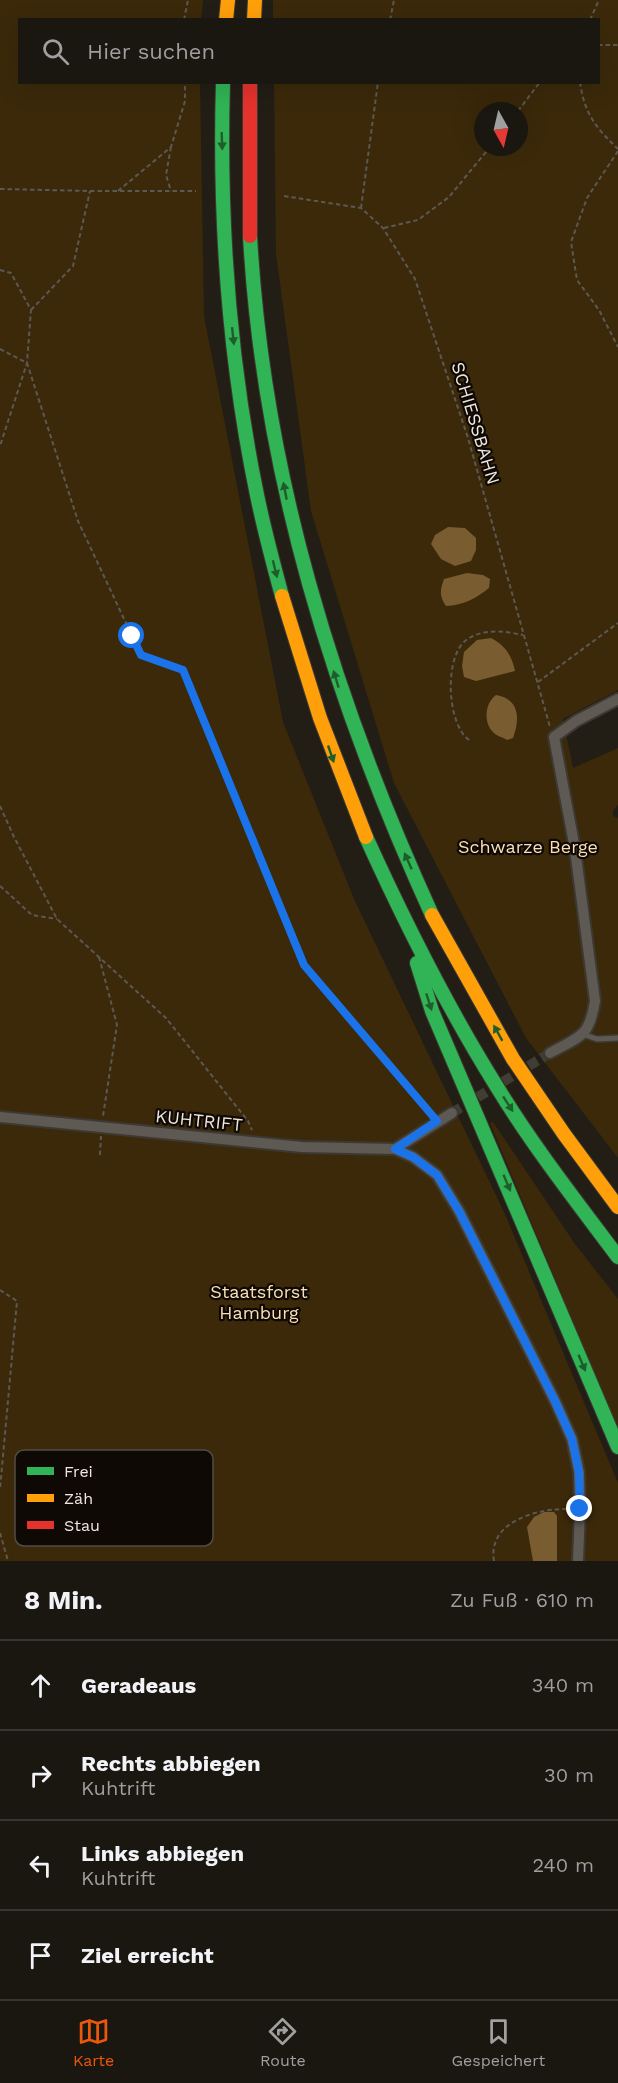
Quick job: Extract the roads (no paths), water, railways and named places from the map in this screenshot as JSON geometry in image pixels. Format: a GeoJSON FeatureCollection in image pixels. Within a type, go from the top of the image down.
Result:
{"type":"FeatureCollection","features":[{"type":"Feature","properties":{"kind":"highway"},"geometry":{"type":"LineString","coordinates":[[226,18],[228,0]]}},
{"type":"Feature","properties":{"kind":"highway"},"geometry":{"type":"LineString","coordinates":[[254,18],[255,0]]}},
{"type":"Feature","properties":{"kind":"highway"},"geometry":{"type":"LineString","coordinates":[[223,84],[221,124],[225,238],[237,368],[262,517],[313,702],[336,768],[405,927],[485,1068],[547,1164],[618,1257]]}},
{"type":"Feature","properties":{"kind":"highway"},"geometry":{"type":"LineString","coordinates":[[250,84],[248,152],[250,240],[258,331],[289,511],[312,600],[342,697],[382,801],[433,917],[511,1056],[618,1207]]}},
{"type":"Feature","properties":{"kind":"highway"},"geometry":{"type":"LineString","coordinates":[[405,927],[432,1011],[618,1447]]}},
{"type":"Feature","properties":{"kind":"street"},"geometry":{"type":"LineString","coordinates":[[550,1053],[588,1029],[596,992],[576,849],[554,737],[576,721],[618,699]]}},
{"type":"Feature","properties":{"kind":"street"},"geometry":{"type":"LineString","coordinates":[[395,1149],[452,1113]]}},
{"type":"Feature","properties":{"kind":"street","name":"KUHTRIFT"},"geometry":{"type":"LineString","coordinates":[[0,1117],[302,1147],[395,1149],[413,1157],[437,1175],[459,1211],[572,1439],[579,1472],[578,1561]]}},
{"type":"Feature","properties":{"kind":"lane"},"geometry":{"type":"LineString","coordinates":[[582,1034],[597,1039],[618,1038]]}},
{"type":"Feature","properties":{"kind":"tunnel"},"geometry":{"type":"LineString","coordinates":[[452,1113],[550,1053]]}},
{"type":"Feature","properties":{"kind":"park label","name":"Schwarze Berge"},"geometry":{"type":"Point","coordinates":[528,846]}},
{"type":"Feature","properties":{"kind":"park label","name":"Staatsforst Hamburg"},"geometry":{"type":"Point","coordinates":[259,1301]}}]}
